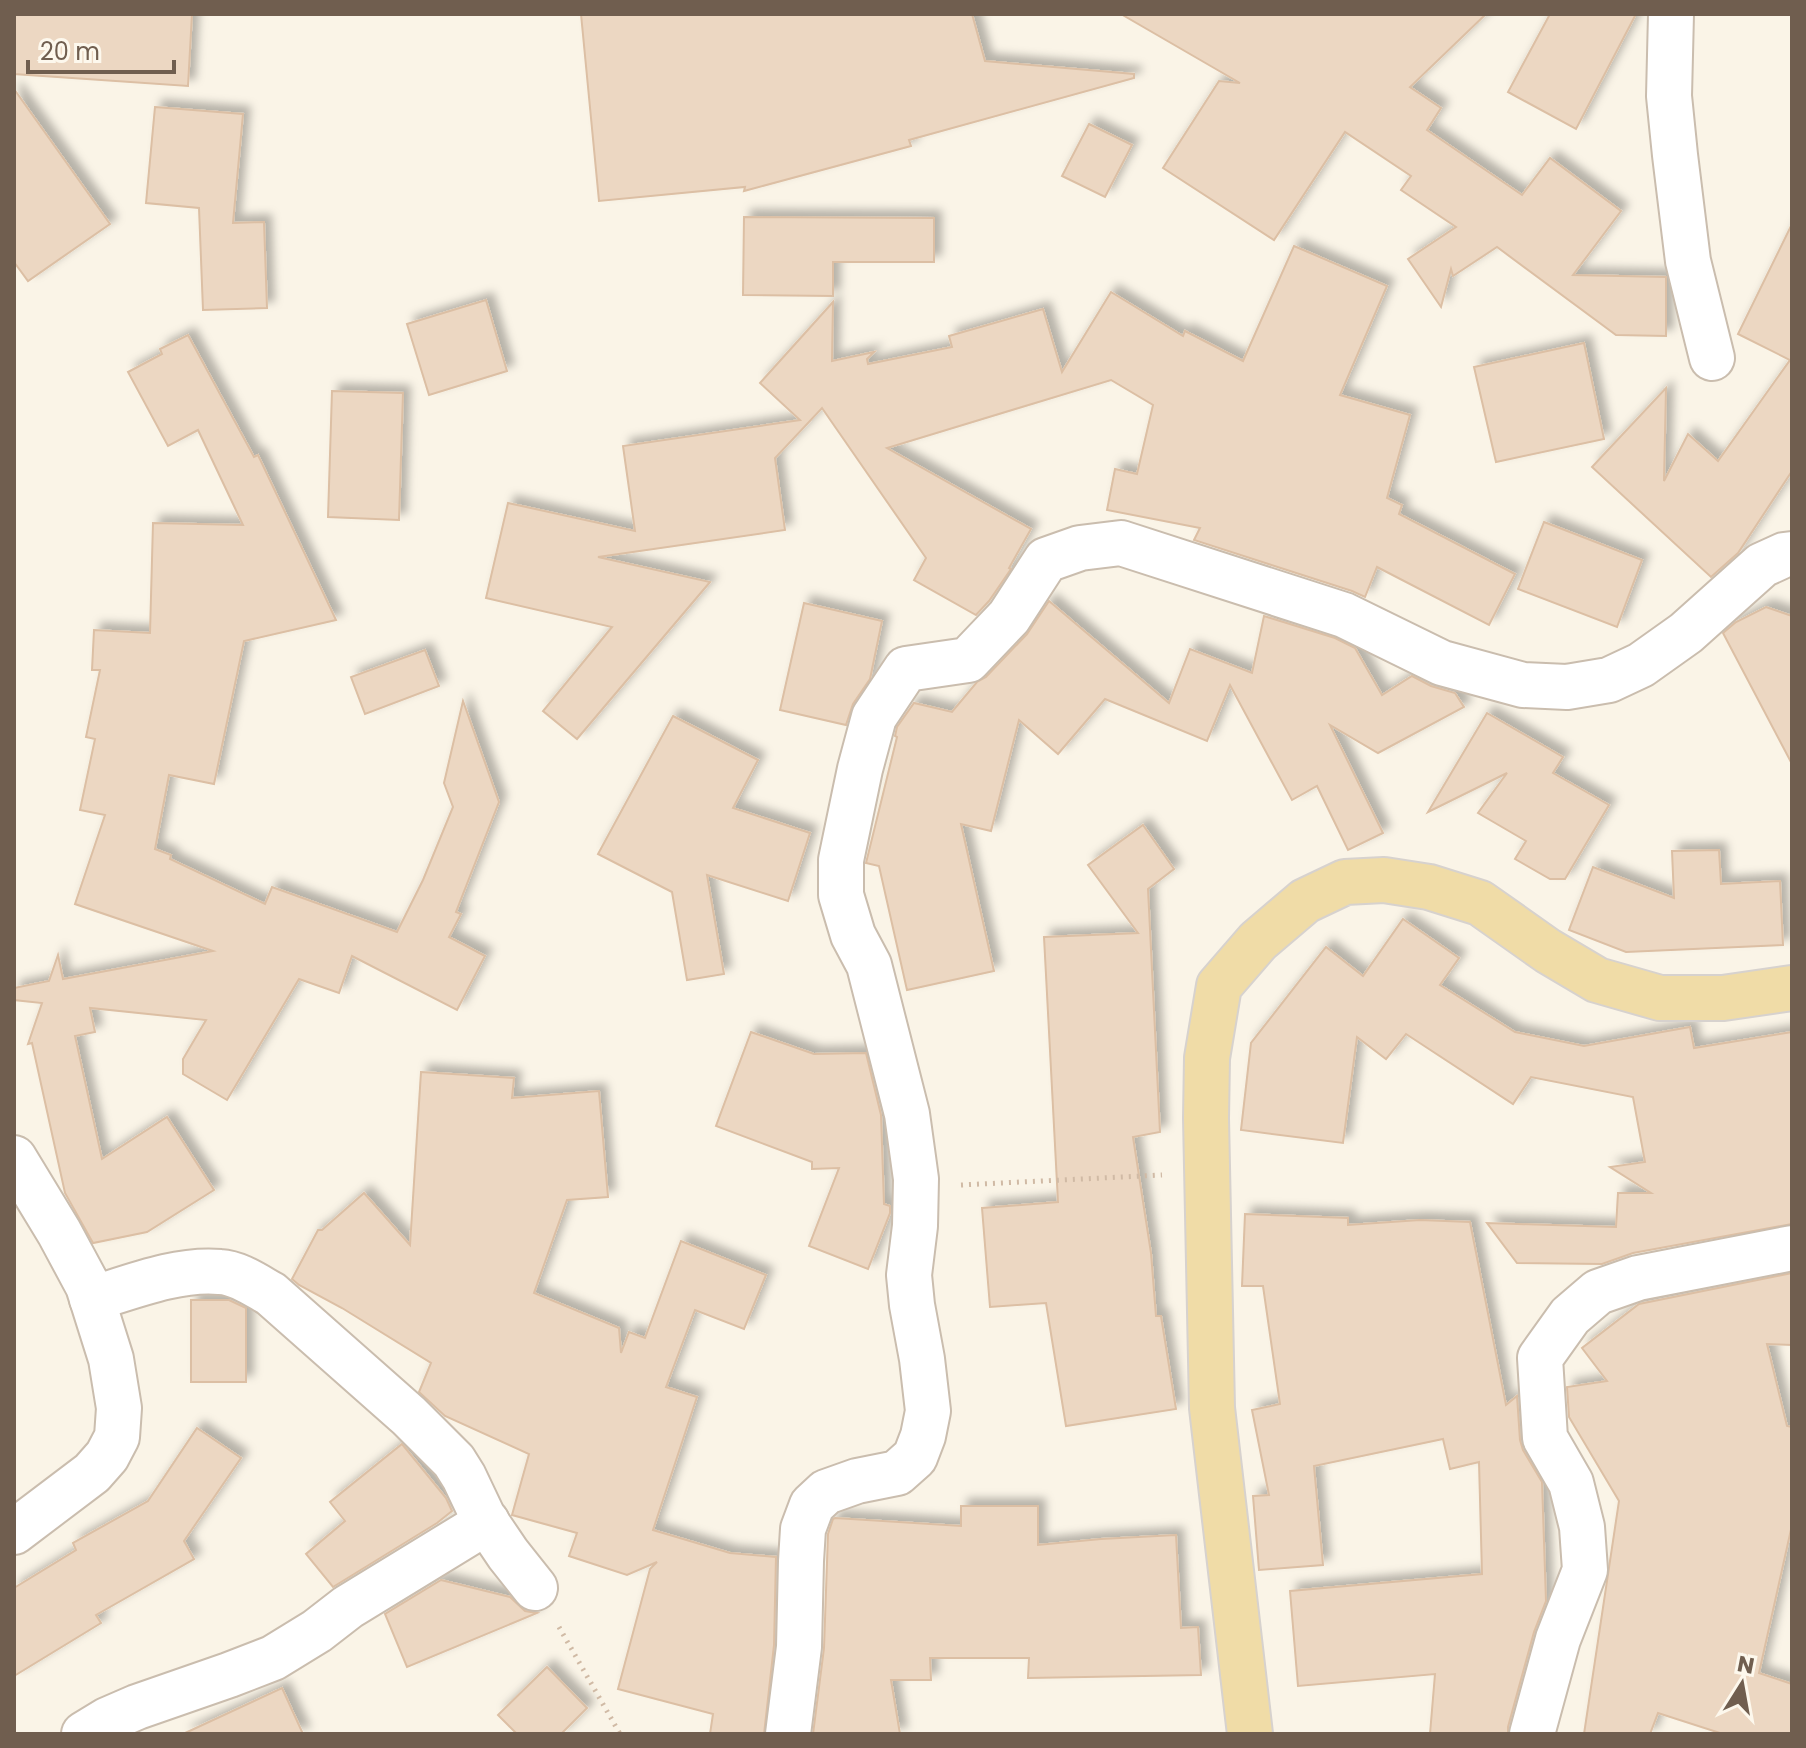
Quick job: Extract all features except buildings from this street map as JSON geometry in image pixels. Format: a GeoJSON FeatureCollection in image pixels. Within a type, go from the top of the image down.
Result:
{"type":"FeatureCollection","features":[{"type":"Feature","properties":{"kind":"main road"},"geometry":{"type":"LineString","coordinates":[[1250,1734],[1212,1408],[1206,1118],[1207,1058],[1219,986],[1258,941],[1305,901],[1345,882],[1384,880],[1429,887],[1480,903],[1548,951],[1597,980],[1660,998],[1723,998],[1792,988]]}},
{"type":"Feature","properties":{"kind":"street"},"geometry":{"type":"LineString","coordinates":[[1671,14],[1669,96],[1675,155],[1688,261],[1712,358]]}},
{"type":"Feature","properties":{"kind":"street"},"geometry":{"type":"LineString","coordinates":[[788,1734],[799,1647],[803,1529],[812,1505],[826,1492],[857,1481],[897,1473],[915,1457],[928,1411],[909,1275],[916,1188],[907,1114],[869,965],[853,935],[841,895],[841,860],[874,717],[906,669],[968,660],[1009,617],[1046,560],[1080,548],[1121,543],[1344,615],[1442,663],[1523,685],[1567,687],[1609,680],[1641,665],[1686,633],[1762,565],[1792,554]]}},
{"type":"Feature","properties":{"kind":"street"},"geometry":{"type":"LineString","coordinates":[[14,1158],[88,1286],[111,1359],[119,1408],[117,1437],[107,1456],[92,1473],[14,1532]]}},
{"type":"Feature","properties":{"kind":"street"},"geometry":{"type":"LineString","coordinates":[[1532,1734],[1558,1639],[1585,1570],[1582,1527],[1571,1483],[1545,1438],[1540,1358],[1570,1316],[1598,1292],[1638,1278],[1792,1248]]}},
{"type":"Feature","properties":{"kind":"street"},"geometry":{"type":"LineString","coordinates":[[92,1299],[182,1274],[221,1272],[247,1280],[271,1294],[409,1416],[454,1461],[487,1522],[535,1588]]}},
{"type":"Feature","properties":{"kind":"street"},"geometry":{"type":"LineString","coordinates":[[84,1734],[137,1707],[273,1658],[317,1631],[348,1607],[487,1522]]}},
{"type":"Feature","properties":{"kind":"path"},"geometry":{"type":"LineString","coordinates":[[916,1188],[1207,1172]]}},
{"type":"Feature","properties":{"kind":"path"},"geometry":{"type":"LineString","coordinates":[[535,1588],[620,1734]]}}]}
